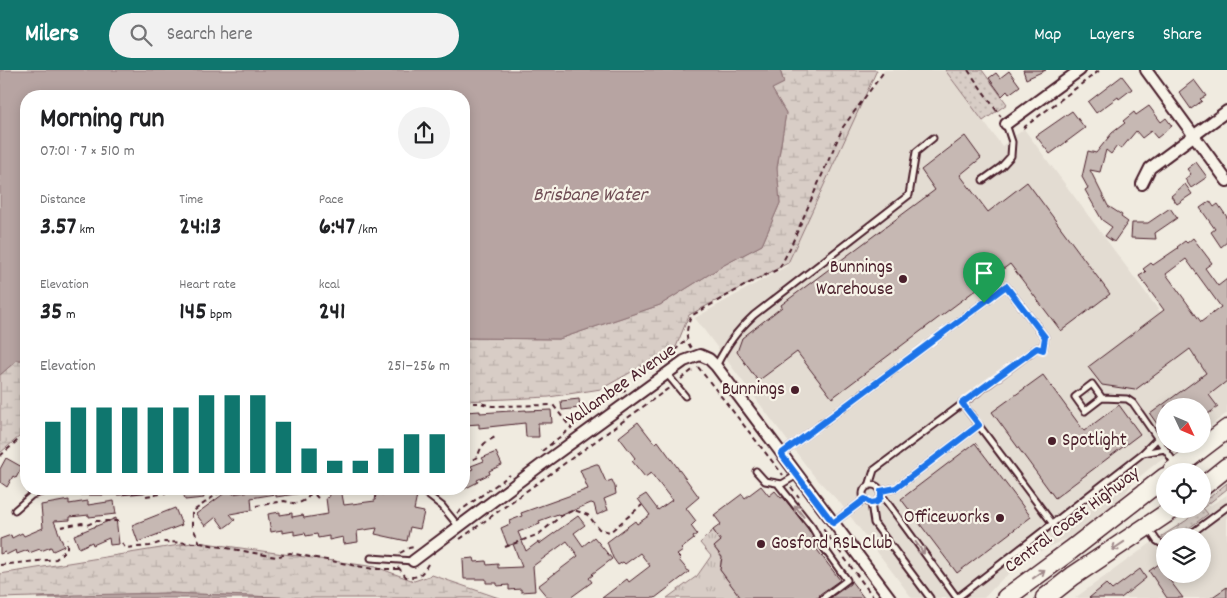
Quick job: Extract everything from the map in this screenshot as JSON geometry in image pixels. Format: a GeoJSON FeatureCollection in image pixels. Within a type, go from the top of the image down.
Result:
{"type":"FeatureCollection","features":[{"type":"Feature","properties":{"kind":"highway","name":"Central Coast Highway"},"geometry":{"type":"LineString","coordinates":[[1184,463],[1227,429]]}},
{"type":"Feature","properties":{"kind":"highway"},"geometry":{"type":"LineString","coordinates":[[1211,480],[1227,467]]}},
{"type":"Feature","properties":{"kind":"highway","name":"Central Coast Highway"},"geometry":{"type":"LineString","coordinates":[[1006,598],[1156,484]]}},
{"type":"Feature","properties":{"kind":"highway"},"geometry":{"type":"LineString","coordinates":[[1046,597],[1073,576],[1160,518]]}},
{"type":"Feature","properties":{"kind":"street"},"geometry":{"type":"LineString","coordinates":[[1006,124],[1080,70]]}},
{"type":"Feature","properties":{"kind":"street"},"geometry":{"type":"LineString","coordinates":[[1146,70],[1227,182]]}},
{"type":"Feature","properties":{"kind":"street"},"geometry":{"type":"LineString","coordinates":[[1142,184],[1150,168],[1227,111]]}},
{"type":"Feature","properties":{"kind":"street","name":"Yallambee Avenue"},"geometry":{"type":"LineString","coordinates":[[413,561],[667,373],[684,361],[700,355],[709,359],[716,366],[890,598]]}},
{"type":"Feature","properties":{"kind":"lane"},"geometry":{"type":"LineString","coordinates":[[983,180],[1001,167],[1011,156],[1012,142],[1006,124]]}},
{"type":"Feature","properties":{"kind":"lane"},"geometry":{"type":"LineString","coordinates":[[716,366],[737,331],[754,315],[909,195],[916,152],[933,138]]}},
{"type":"Feature","properties":{"kind":"lane"},"geometry":{"type":"LineString","coordinates":[[781,454],[1006,286],[1045,337],[1043,350],[1037,348],[874,470],[869,486],[864,492],[865,499],[871,503],[877,502],[881,493],[896,488],[979,425]]}},
{"type":"Feature","properties":{"kind":"lane"},"geometry":{"type":"LineString","coordinates":[[667,373],[685,396]]}},
{"type":"Feature","properties":{"kind":"lane"},"geometry":{"type":"LineString","coordinates":[[1102,398],[1092,384],[1075,396],[1085,411],[1102,398],[1127,399],[1133,403],[1156,435]]}},
{"type":"Feature","properties":{"kind":"lane"},"geometry":{"type":"LineString","coordinates":[[962,403],[1053,524]]}},
{"type":"Feature","properties":{"kind":"lane"},"geometry":{"type":"LineString","coordinates":[[869,486],[877,487],[957,598],[1143,453],[1156,440]]}},
{"type":"Feature","properties":{"kind":"lane"},"geometry":{"type":"LineString","coordinates":[[1143,453],[1156,451]]}},
{"type":"Feature","properties":{"kind":"lane"},"geometry":{"type":"LineString","coordinates":[[756,471],[765,481],[778,484],[786,483],[797,475]]}},
{"type":"Feature","properties":{"kind":"lane"},"geometry":{"type":"LineString","coordinates":[[778,484],[812,527],[824,548],[847,580],[824,598]]}},
{"type":"Feature","properties":{"kind":"lane"},"geometry":{"type":"LineString","coordinates":[[14,510],[32,495]]}},
{"type":"Feature","properties":{"kind":"lane"},"geometry":{"type":"LineString","coordinates":[[428,495],[442,506],[460,527]]}},
{"type":"Feature","properties":{"kind":"lane"},"geometry":{"type":"LineString","coordinates":[[833,523],[865,499]]}},
{"type":"Feature","properties":{"kind":"lane"},"geometry":{"type":"LineString","coordinates":[[871,503],[874,523],[930,598]]}},
{"type":"Feature","properties":{"kind":"lane"},"geometry":{"type":"LineString","coordinates":[[1199,528],[1227,507]]}},
{"type":"Feature","properties":{"kind":"lane"},"geometry":{"type":"LineString","coordinates":[[1148,526],[1156,539]]}},
{"type":"Feature","properties":{"kind":"lane"},"geometry":{"type":"LineString","coordinates":[[371,558],[413,561]]}},
{"type":"Feature","properties":{"kind":"path"},"geometry":{"type":"LineString","coordinates":[[695,356],[686,340],[687,327],[691,316],[753,281],[779,269],[843,127],[885,70]]}},
{"type":"Feature","properties":{"kind":"path"},"geometry":{"type":"LineString","coordinates":[[968,70],[1006,124]]}},
{"type":"Feature","properties":{"kind":"path"},"geometry":{"type":"LineString","coordinates":[[1023,128],[1100,70]]}},
{"type":"Feature","properties":{"kind":"path"},"geometry":{"type":"LineString","coordinates":[[649,373],[686,340]]}},
{"type":"Feature","properties":{"kind":"path"},"geometry":{"type":"LineString","coordinates":[[486,520],[696,367],[700,367],[783,476]]}},
{"type":"Feature","properties":{"kind":"path"},"geometry":{"type":"LineString","coordinates":[[541,451],[607,400],[630,388]]}},
{"type":"Feature","properties":{"kind":"path"},"geometry":{"type":"LineString","coordinates":[[470,404],[480,403],[492,406],[553,405],[571,428]]}},
{"type":"Feature","properties":{"kind":"path"},"geometry":{"type":"LineString","coordinates":[[470,461],[479,455],[484,444],[495,437]]}},
{"type":"Feature","properties":{"kind":"path"},"geometry":{"type":"LineString","coordinates":[[0,456],[20,438]]}},
{"type":"Feature","properties":{"kind":"path"},"geometry":{"type":"LineString","coordinates":[[451,517],[512,474]]}},
{"type":"Feature","properties":{"kind":"path"},"geometry":{"type":"LineString","coordinates":[[794,490],[799,498]]}},
{"type":"Feature","properties":{"kind":"path"},"geometry":{"type":"LineString","coordinates":[[200,543],[192,526],[192,512],[216,495]]}},
{"type":"Feature","properties":{"kind":"path"},"geometry":{"type":"LineString","coordinates":[[256,506],[284,501],[297,504],[307,499],[309,495],[315,495],[318,498]]}},
{"type":"Feature","properties":{"kind":"path"},"geometry":{"type":"LineString","coordinates":[[505,547],[539,534],[561,516],[574,510],[588,515],[599,529],[610,532],[642,505]]}},
{"type":"Feature","properties":{"kind":"path"},"geometry":{"type":"LineString","coordinates":[[61,527],[82,523],[87,525],[96,521],[121,521]]}},
{"type":"Feature","properties":{"kind":"path"},"geometry":{"type":"LineString","coordinates":[[823,529],[874,598]]}},
{"type":"Feature","properties":{"kind":"path"},"geometry":{"type":"LineString","coordinates":[[0,565],[56,559],[67,549],[67,539]]}},
{"type":"Feature","properties":{"kind":"path"},"geometry":{"type":"LineString","coordinates":[[122,543],[125,548],[150,546],[162,542],[200,543],[276,557],[290,553],[373,570],[399,569]]}},
{"type":"Feature","properties":{"kind":"shaded area"},"geometry":{"type":"Polygon","coordinates":[[[884,70],[945,70],[1002,146],[1024,129],[1192,355],[1227,328],[1227,413],[1211,426],[1211,398],[1156,398],[1156,453],[1175,453],[1156,463],[1134,481],[1125,494],[1073,535],[1034,554],[1001,580],[984,598],[912,598],[841,504],[814,476],[695,318],[787,266],[848,125],[884,70]]]}},
{"type":"Feature","properties":{"kind":"shaded area"},"geometry":{"type":"Polygon","coordinates":[[[1227,495],[1227,598],[1075,598],[1156,540],[1156,583],[1211,583],[1211,528],[1175,528],[1191,518],[1211,518],[1211,505],[1227,495]]]}},
{"type":"Feature","properties":{"kind":"green space"},"geometry":{"type":"Polygon","coordinates":[[[780,70],[877,70],[788,263],[689,315],[676,347],[601,389],[549,397],[470,401],[470,338],[559,339],[660,305],[724,265],[762,245],[780,203],[777,168],[786,113],[772,89],[784,83],[780,70]]]}},
{"type":"Feature","properties":{"kind":"green space"},"geometry":{"type":"Polygon","coordinates":[[[945,70],[982,70],[1007,104],[983,121],[945,70]]]}},
{"type":"Feature","properties":{"kind":"green space"},"geometry":{"type":"Polygon","coordinates":[[[17,360],[20,360],[20,436],[0,453],[0,375],[17,360]]]}},
{"type":"Feature","properties":{"kind":"green space"},"geometry":{"type":"Polygon","coordinates":[[[1227,483],[1227,489],[1211,502],[1211,496],[1227,483]]]}},
{"type":"Feature","properties":{"kind":"green space"},"geometry":{"type":"Polygon","coordinates":[[[1189,518],[1203,518],[1189,528],[1174,528],[1189,518]]]}},
{"type":"Feature","properties":{"kind":"green space"},"geometry":{"type":"Polygon","coordinates":[[[713,530],[721,541],[714,547],[721,557],[726,554],[727,556],[721,560],[720,570],[739,595],[734,598],[667,598],[697,576],[711,556],[700,543],[713,530]]]}},
{"type":"Feature","properties":{"kind":"green space"},"geometry":{"type":"Polygon","coordinates":[[[198,542],[376,567],[414,581],[432,575],[499,598],[300,598],[169,593],[0,598],[0,574],[198,542]]]}},
{"type":"Feature","properties":{"kind":"water","name":"Brisbane Water"},"geometry":{"type":"Polygon","coordinates":[[[0,70],[780,70],[784,83],[772,89],[786,113],[777,168],[780,203],[762,245],[724,265],[660,305],[559,339],[470,338],[470,90],[20,90],[20,360],[17,360],[0,375],[0,70]]]}},
{"type":"Feature","properties":{"kind":"water"},"geometry":{"type":"Polygon","coordinates":[[[169,593],[300,598],[37,598],[75,595],[169,593]]]}},
{"type":"Feature","properties":{"kind":"building"},"geometry":{"type":"Polygon","coordinates":[[[1023,70],[1046,70],[1026,79],[1023,70]]]}},
{"type":"Feature","properties":{"kind":"building"},"geometry":{"type":"Polygon","coordinates":[[[1009,71],[1020,86],[1009,94],[1007,91],[1002,96],[989,78],[996,73],[1000,78],[1009,71]]]}},
{"type":"Feature","properties":{"kind":"building"},"geometry":{"type":"Polygon","coordinates":[[[1122,76],[1132,89],[1096,113],[1088,102],[1122,76]]]}},
{"type":"Feature","properties":{"kind":"building"},"geometry":{"type":"Polygon","coordinates":[[[1194,80],[1206,96],[1200,99],[1202,101],[1191,109],[1179,92],[1194,80]]]}},
{"type":"Feature","properties":{"kind":"building"},"geometry":{"type":"Polygon","coordinates":[[[1149,106],[1161,122],[1166,118],[1172,126],[1157,138],[1151,131],[1142,138],[1136,131],[1121,149],[1117,146],[1111,154],[1106,150],[1100,172],[1090,170],[1108,206],[1122,215],[1121,217],[1128,222],[1114,242],[1105,236],[1112,227],[1102,220],[1085,190],[1088,188],[1082,177],[1088,151],[1096,153],[1112,133],[1125,123],[1123,121],[1134,112],[1136,115],[1149,106]]]}},
{"type":"Feature","properties":{"kind":"building"},"geometry":{"type":"Polygon","coordinates":[[[1072,111],[1085,128],[1050,154],[1036,136],[1072,111]]]}},
{"type":"Feature","properties":{"kind":"building","name":"Bunnings Warehouse"},"geometry":{"type":"Polygon","coordinates":[[[965,136],[981,158],[960,175],[988,212],[1027,182],[1110,294],[1061,331],[1010,264],[832,398],[797,352],[758,381],[737,352],[742,338],[782,307],[781,305],[935,190],[921,170],[965,136]]]}},
{"type":"Feature","properties":{"kind":"building"},"geometry":{"type":"Polygon","coordinates":[[[1196,162],[1207,177],[1191,188],[1185,179],[1191,174],[1187,169],[1196,162]]]}},
{"type":"Feature","properties":{"kind":"building"},"geometry":{"type":"Polygon","coordinates":[[[1185,184],[1192,194],[1177,204],[1171,196],[1185,184]]]}},
{"type":"Feature","properties":{"kind":"building"},"geometry":{"type":"Polygon","coordinates":[[[1210,201],[1214,207],[1218,204],[1227,217],[1227,242],[1221,247],[1211,232],[1215,229],[1200,208],[1210,201]]]}},
{"type":"Feature","properties":{"kind":"building"},"geometry":{"type":"Polygon","coordinates":[[[1170,208],[1177,218],[1155,233],[1156,239],[1131,238],[1132,223],[1148,223],[1170,208]]]}},
{"type":"Feature","properties":{"kind":"building"},"geometry":{"type":"Polygon","coordinates":[[[1193,238],[1212,263],[1205,268],[1218,286],[1227,279],[1227,381],[1209,395],[1218,407],[1211,412],[1211,398],[1172,398],[1206,373],[1190,349],[1135,390],[1102,385],[1088,367],[1164,310],[1139,276],[1146,272],[1143,269],[1151,263],[1153,265],[1185,241],[1187,243],[1193,238]],[[1186,259],[1166,274],[1201,322],[1221,307],[1186,259]]]}},
{"type":"Feature","properties":{"kind":"building","name":"Spotlight"},"geometry":{"type":"Polygon","coordinates":[[[1043,375],[1084,431],[1119,405],[1140,434],[1055,498],[992,412],[1043,375]]]}},
{"type":"Feature","properties":{"kind":"building"},"geometry":{"type":"Polygon","coordinates":[[[579,399],[580,408],[562,410],[561,401],[579,399]]]}},
{"type":"Feature","properties":{"kind":"building"},"geometry":{"type":"Polygon","coordinates":[[[551,410],[552,423],[538,423],[539,437],[526,437],[525,423],[479,428],[479,424],[470,425],[470,412],[480,411],[480,413],[551,410]]]}},
{"type":"Feature","properties":{"kind":"building"},"geometry":{"type":"Polygon","coordinates":[[[1156,410],[1156,422],[1150,414],[1156,410]]]}},
{"type":"Feature","properties":{"kind":"building"},"geometry":{"type":"Polygon","coordinates":[[[638,422],[655,444],[658,441],[699,497],[686,508],[696,521],[691,526],[697,534],[693,537],[694,539],[681,549],[683,551],[677,555],[689,572],[655,598],[602,598],[627,579],[629,582],[650,566],[640,553],[625,564],[623,562],[618,565],[607,542],[635,521],[637,524],[650,515],[638,499],[646,494],[658,510],[672,500],[651,473],[645,477],[632,461],[635,458],[619,437],[638,422]]]}},
{"type":"Feature","properties":{"kind":"building"},"geometry":{"type":"Polygon","coordinates":[[[975,443],[1031,517],[957,573],[901,499],[975,443]]]}},
{"type":"Feature","properties":{"kind":"building"},"geometry":{"type":"Polygon","coordinates":[[[496,452],[502,465],[489,471],[490,474],[477,480],[478,482],[470,486],[470,470],[473,469],[471,466],[484,461],[482,458],[496,452]]]}},
{"type":"Feature","properties":{"kind":"building"},"geometry":{"type":"Polygon","coordinates":[[[6,458],[20,466],[20,471],[16,478],[13,476],[7,487],[0,482],[0,469],[6,458]]]}},
{"type":"Feature","properties":{"kind":"building"},"geometry":{"type":"Polygon","coordinates":[[[598,464],[606,482],[612,480],[615,487],[616,494],[604,499],[608,510],[597,515],[594,504],[591,503],[560,516],[558,514],[539,521],[540,524],[518,532],[526,551],[578,516],[585,525],[574,533],[583,546],[594,537],[612,559],[592,574],[589,578],[592,582],[570,598],[548,598],[538,586],[578,556],[567,541],[533,566],[535,591],[521,592],[521,589],[509,590],[509,585],[497,586],[497,583],[486,583],[486,579],[464,579],[463,559],[474,558],[475,562],[486,561],[487,565],[498,564],[498,568],[522,567],[513,544],[508,546],[501,528],[510,524],[509,521],[522,516],[521,513],[588,489],[580,470],[598,464]]]}},
{"type":"Feature","properties":{"kind":"building","name":"Gosford RSL Club"},"geometry":{"type":"Polygon","coordinates":[[[761,486],[769,496],[775,491],[781,498],[783,497],[808,529],[818,546],[815,547],[840,580],[820,594],[819,598],[741,598],[720,570],[722,557],[714,547],[721,541],[713,530],[721,524],[714,515],[742,494],[745,498],[761,486]]]}},
{"type":"Feature","properties":{"kind":"building"},"geometry":{"type":"Polygon","coordinates":[[[184,495],[203,495],[204,498],[185,500],[184,495]]]}},
{"type":"Feature","properties":{"kind":"building"},"geometry":{"type":"Polygon","coordinates":[[[222,495],[270,495],[251,498],[252,510],[230,514],[235,520],[224,528],[216,517],[205,526],[196,514],[222,495]]]}},
{"type":"Feature","properties":{"kind":"building"},"geometry":{"type":"Polygon","coordinates":[[[329,495],[342,495],[344,505],[375,501],[376,495],[417,496],[414,510],[424,512],[420,529],[410,527],[407,541],[375,534],[377,528],[357,531],[358,542],[344,544],[343,537],[329,540],[329,536],[318,538],[317,534],[306,536],[305,533],[294,535],[294,531],[282,533],[282,530],[271,532],[268,514],[292,513],[292,517],[303,515],[304,518],[328,514],[326,498],[329,497],[329,495]]]}},
{"type":"Feature","properties":{"kind":"building"},"geometry":{"type":"Polygon","coordinates":[[[69,500],[69,504],[88,501],[88,505],[114,501],[116,514],[70,517],[70,520],[54,521],[64,546],[53,551],[51,547],[29,553],[28,550],[17,554],[16,550],[6,555],[5,552],[0,554],[0,539],[11,535],[12,538],[22,533],[24,536],[43,528],[41,505],[69,500]]]}},
{"type":"Feature","properties":{"kind":"building"},"geometry":{"type":"Polygon","coordinates":[[[175,508],[182,525],[138,542],[132,525],[175,508]]]}},
{"type":"Feature","properties":{"kind":"building"},"geometry":{"type":"Polygon","coordinates":[[[116,518],[119,544],[110,545],[109,538],[93,545],[92,542],[79,548],[74,535],[116,518]]]}},
{"type":"Feature","properties":{"kind":"building"},"geometry":{"type":"Polygon","coordinates":[[[1156,566],[1156,582],[1149,571],[1156,566]]]}},
{"type":"Feature","properties":{"kind":"building"},"geometry":{"type":"Polygon","coordinates":[[[1140,569],[1146,578],[1121,598],[1089,598],[1106,584],[1112,590],[1140,569]]]}},
{"type":"Feature","properties":{"kind":"building"},"geometry":{"type":"Polygon","coordinates":[[[851,581],[864,598],[830,598],[850,584],[851,581]]]}},
{"type":"Feature","properties":{"kind":"building"},"geometry":{"type":"Polygon","coordinates":[[[1157,583],[1172,583],[1183,598],[1167,598],[1157,583]]]}},
{"type":"Feature","properties":{"kind":"building"},"geometry":{"type":"Polygon","coordinates":[[[1227,587],[1227,598],[1211,598],[1227,587]]]}},
{"type":"Feature","properties":{"kind":"place","name":"Bunnings Warehouse"},"geometry":{"type":"Point","coordinates":[903,279]}},
{"type":"Feature","properties":{"kind":"place","name":"Bunnings"},"geometry":{"type":"Point","coordinates":[795,390]}},
{"type":"Feature","properties":{"kind":"place","name":"Spotlight"},"geometry":{"type":"Point","coordinates":[1052,441]}},
{"type":"Feature","properties":{"kind":"place","name":"Officeworks"},"geometry":{"type":"Point","coordinates":[1000,518]}},
{"type":"Feature","properties":{"kind":"place","name":"Gosford RSL Club"},"geometry":{"type":"Point","coordinates":[761,544]}},
{"type":"Feature","properties":{"kind":"route"},"geometry":{"type":"LineString","coordinates":[[1006,286],[1045,337],[1043,350],[1037,348],[962,403],[979,425],[896,488],[881,491],[881,497],[877,502],[871,503],[865,499],[833,523],[781,454],[984,303],[1006,286]]}}]}
